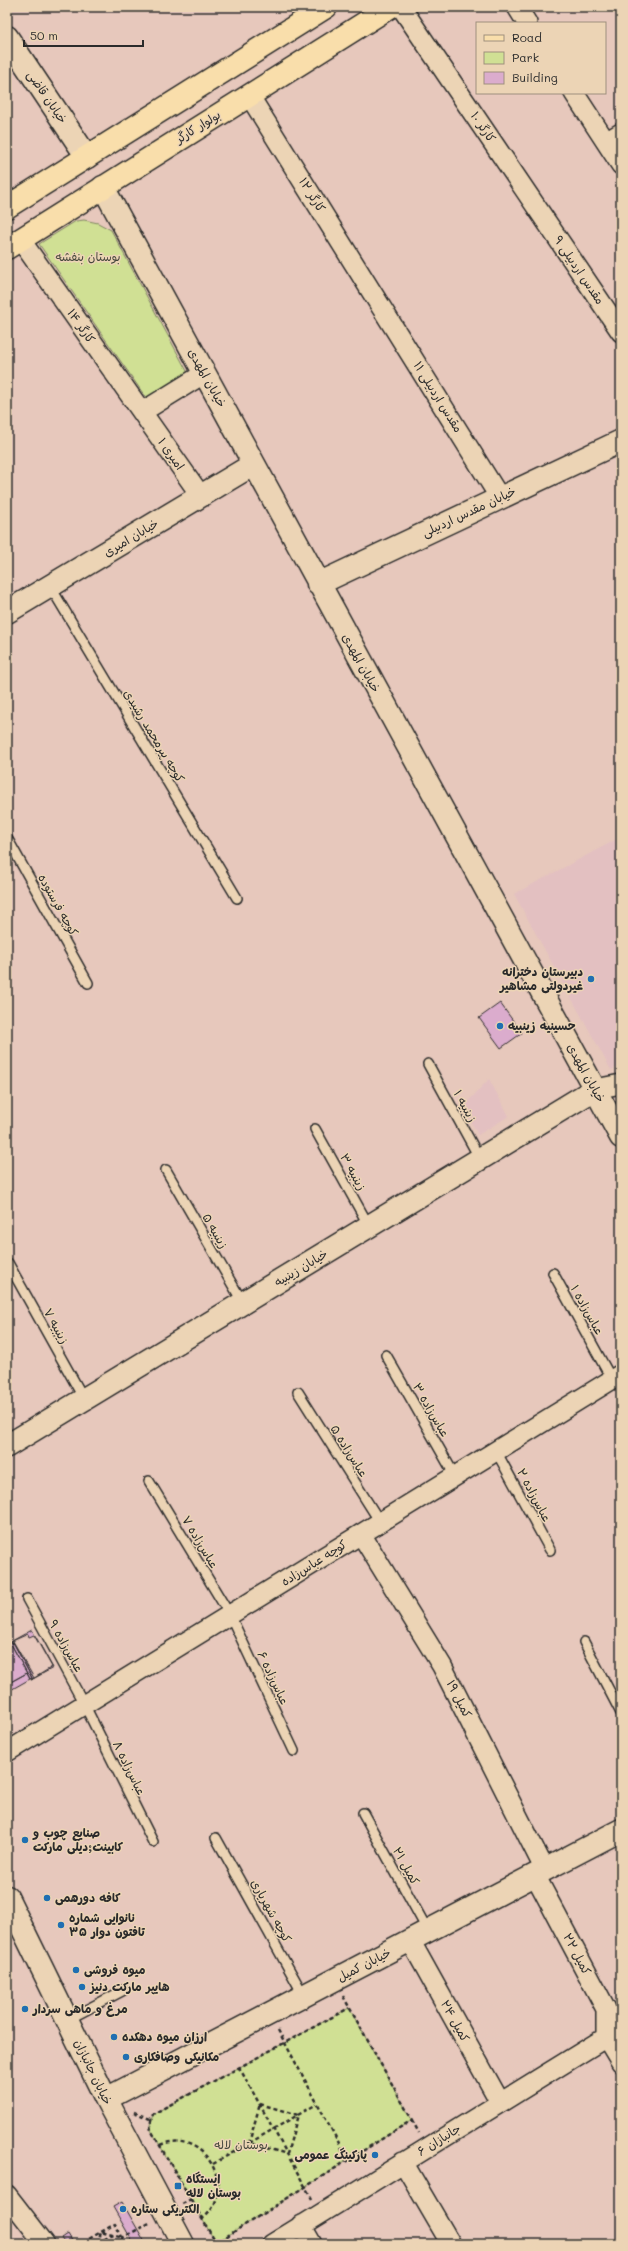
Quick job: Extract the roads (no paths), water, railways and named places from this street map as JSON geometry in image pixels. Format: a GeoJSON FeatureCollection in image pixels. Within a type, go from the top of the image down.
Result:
{"type":"FeatureCollection","features":[{"type":"Feature","properties":{"kind":"main road"},"geometry":{"type":"LineString","coordinates":[[7,207],[326,7]]}},
{"type":"Feature","properties":{"kind":"main road","name":"بولوار کارگر"},"geometry":{"type":"LineString","coordinates":[[14,243],[249,94],[390,7]]}},
{"type":"Feature","properties":{"kind":"main road"},"geometry":{"type":"LineString","coordinates":[[287,31],[305,60]]}},
{"type":"Feature","properties":{"kind":"street","name":"کارگر ۱۰"},"geometry":{"type":"LineString","coordinates":[[401,7],[537,208]]}},
{"type":"Feature","properties":{"kind":"street"},"geometry":{"type":"LineString","coordinates":[[517,7],[526,22]]}},
{"type":"Feature","properties":{"kind":"street","name":"خیابان قاضی"},"geometry":{"type":"LineString","coordinates":[[7,37],[87,157]]}},
{"type":"Feature","properties":{"kind":"street","name":"کارگر ۱۲"},"geometry":{"type":"LineString","coordinates":[[249,94],[375,296]]}},
{"type":"Feature","properties":{"kind":"street"},"geometry":{"type":"LineString","coordinates":[[575,94],[613,137],[621,165]]}},
{"type":"Feature","properties":{"kind":"street","name":"خیابان المهدی"},"geometry":{"type":"LineString","coordinates":[[103,187],[318,584],[621,1137]]}},
{"type":"Feature","properties":{"kind":"street","name":"مقدس اردبیلی ۹"},"geometry":{"type":"LineString","coordinates":[[537,208],[621,332]]}},
{"type":"Feature","properties":{"kind":"street","name":"کارگر ۱۴"},"geometry":{"type":"LineString","coordinates":[[14,243],[142,412]]}},
{"type":"Feature","properties":{"kind":"street","name":"مقدس اردبیلی ۱۱"},"geometry":{"type":"LineString","coordinates":[[375,296],[500,498]]}},
{"type":"Feature","properties":{"kind":"street"},"geometry":{"type":"LineString","coordinates":[[142,412],[205,373]]}},
{"type":"Feature","properties":{"kind":"street","name":"امیری ۱"},"geometry":{"type":"LineString","coordinates":[[142,412],[201,496]]}},
{"type":"Feature","properties":{"kind":"street","name":"خیابان مقدس اردبیلی"},"geometry":{"type":"LineString","coordinates":[[318,584],[621,441]]}},
{"type":"Feature","properties":{"kind":"street","name":"خیابان امیری"},"geometry":{"type":"LineString","coordinates":[[7,612],[254,464]]}},
{"type":"Feature","properties":{"kind":"street"},"geometry":{"type":"LineString","coordinates":[[595,1090],[621,1084]]}},
{"type":"Feature","properties":{"kind":"street","name":"خیابان زینبیه"},"geometry":{"type":"LineString","coordinates":[[7,1446],[595,1090]]}},
{"type":"Feature","properties":{"kind":"street","name":"کوچه عباس‌زاده"},"geometry":{"type":"LineString","coordinates":[[8,1749],[230,1615],[616,1377]]}},
{"type":"Feature","properties":{"kind":"street","name":"کمیل ۱۹"},"geometry":{"type":"LineString","coordinates":[[361,1534],[442,1666],[540,1872]]}},
{"type":"Feature","properties":{"kind":"street","name":"خیابان کمیل"},"geometry":{"type":"LineString","coordinates":[[106,2099],[621,1830]]}},
{"type":"Feature","properties":{"kind":"street","name":"کمیل ۲۲"},"geometry":{"type":"LineString","coordinates":[[540,1872],[606,2010],[613,2032]]}},
{"type":"Feature","properties":{"kind":"street","name":"خیابان جانبازان"},"geometry":{"type":"LineString","coordinates":[[7,1897],[106,2099],[183,2244]]}},
{"type":"Feature","properties":{"kind":"street","name":"کمیل ۲۴"},"geometry":{"type":"LineString","coordinates":[[419,1936],[500,2102]]}},
{"type":"Feature","properties":{"kind":"street"},"geometry":{"type":"LineString","coordinates":[[613,2032],[621,2062]]}},
{"type":"Feature","properties":{"kind":"street","name":"جانبازان ۶"},"geometry":{"type":"LineString","coordinates":[[272,2244],[613,2032]]}},
{"type":"Feature","properties":{"kind":"street"},"geometry":{"type":"LineString","coordinates":[[403,2162],[451,2244]]}},
{"type":"Feature","properties":{"kind":"street"},"geometry":{"type":"LineString","coordinates":[[7,2195],[45,2244]]}},
{"type":"Feature","properties":{"kind":"street"},"geometry":{"type":"LineString","coordinates":[[301,2225],[312,2244]]}},
{"type":"Feature","properties":{"kind":"lane","name":"کوچه پیرمحمد رشیدی"},"geometry":{"type":"LineString","coordinates":[[50,586],[237,898]]}},
{"type":"Feature","properties":{"kind":"lane","name":"کوچه فرستوده"},"geometry":{"type":"LineString","coordinates":[[7,838],[88,983]]}},
{"type":"Feature","properties":{"kind":"lane","name":"زینبیه ۱"},"geometry":{"type":"LineString","coordinates":[[428,1064],[480,1159]]}},
{"type":"Feature","properties":{"kind":"lane","name":"زینبیه ۳"},"geometry":{"type":"LineString","coordinates":[[315,1129],[369,1226]]}},
{"type":"Feature","properties":{"kind":"lane","name":"زینبیه ۵"},"geometry":{"type":"LineString","coordinates":[[166,1170],[242,1303]]}},
{"type":"Feature","properties":{"kind":"lane","name":"زینبیه ۷"},"geometry":{"type":"LineString","coordinates":[[8,1263],[84,1399]]}},
{"type":"Feature","properties":{"kind":"lane","name":"عباس‌زاده ۱"},"geometry":{"type":"LineString","coordinates":[[553,1273],[616,1377]]}},
{"type":"Feature","properties":{"kind":"lane","name":"عباس‌زاده ۳"},"geometry":{"type":"LineString","coordinates":[[386,1355],[455,1476]]}},
{"type":"Feature","properties":{"kind":"lane","name":"عباس‌زاده ۵"},"geometry":{"type":"LineString","coordinates":[[298,1392],[380,1522]]}},
{"type":"Feature","properties":{"kind":"lane","name":"عباس‌زاده ۲"},"geometry":{"type":"LineString","coordinates":[[496,1451],[550,1550]]}},
{"type":"Feature","properties":{"kind":"lane","name":"عباس‌زاده ۷"},"geometry":{"type":"LineString","coordinates":[[149,1481],[230,1615]]}},
{"type":"Feature","properties":{"kind":"lane","name":"عباس‌زاده ۹"},"geometry":{"type":"LineString","coordinates":[[27,1600],[84,1704]]}},
{"type":"Feature","properties":{"kind":"lane","name":"عباس‌زاده ۶"},"geometry":{"type":"LineString","coordinates":[[230,1615],[294,1751]]}},
{"type":"Feature","properties":{"kind":"lane"},"geometry":{"type":"LineString","coordinates":[[584,1642],[621,1713]]}},
{"type":"Feature","properties":{"kind":"lane","name":"عباس‌زاده ۸"},"geometry":{"type":"LineString","coordinates":[[84,1704],[153,1842]]}},
{"type":"Feature","properties":{"kind":"lane","name":"کمیل ۲۱"},"geometry":{"type":"LineString","coordinates":[[363,1813],[419,1936]]}},
{"type":"Feature","properties":{"kind":"lane","name":"کوچه شهریاری"},"geometry":{"type":"LineString","coordinates":[[216,1838],[304,1996]]}},
{"type":"Feature","properties":{"kind":"lane"},"geometry":{"type":"LineString","coordinates":[[67,2020],[124,1990]]}},
{"type":"Feature","properties":{"kind":"place","name":"دبیرستان دخترانه غیردولتی مشاهیر"},"geometry":{"type":"Point","coordinates":[591,979]}},
{"type":"Feature","properties":{"kind":"place","name":"حسینیه زینبیه"},"geometry":{"type":"Point","coordinates":[500,1026]}},
{"type":"Feature","properties":{"kind":"place","name":"صنایع چوب و کابینت;دیلی مارکت"},"geometry":{"type":"Point","coordinates":[25,1840]}},
{"type":"Feature","properties":{"kind":"place","name":"کافه دورهمی"},"geometry":{"type":"Point","coordinates":[47,1898]}},
{"type":"Feature","properties":{"kind":"place","name":"نانوایی شماره ۳۵ تافتون دوار"},"geometry":{"type":"Point","coordinates":[61,1925]}},
{"type":"Feature","properties":{"kind":"place","name":"میوه فروشی"},"geometry":{"type":"Point","coordinates":[76,1970]}},
{"type":"Feature","properties":{"kind":"place","name":"هایپر مارکت دنیز"},"geometry":{"type":"Point","coordinates":[82,1987]}},
{"type":"Feature","properties":{"kind":"place","name":"مرغ و ماهی سردار"},"geometry":{"type":"Point","coordinates":[25,2009]}},
{"type":"Feature","properties":{"kind":"place","name":"ارزان میوه دهکده"},"geometry":{"type":"Point","coordinates":[114,2037]}},
{"type":"Feature","properties":{"kind":"place","name":"مکانیکی وصافکاری"},"geometry":{"type":"Point","coordinates":[126,2057]}},
{"type":"Feature","properties":{"kind":"place","name":"پارکینگ عمومی"},"geometry":{"type":"Point","coordinates":[375,2155]}},
{"type":"Feature","properties":{"kind":"place","name":"ایستگاه بوستان لاله"},"geometry":{"type":"Point","coordinates":[178,2186]}},
{"type":"Feature","properties":{"kind":"place","name":"الکتریکی ستاره"},"geometry":{"type":"Point","coordinates":[123,2209]}},
{"type":"Feature","properties":{"kind":"park label","name":"بوستان بنفشه"},"geometry":{"type":"Point","coordinates":[88,257]}},
{"type":"Feature","properties":{"kind":"park label","name":"بوستان لاله"},"geometry":{"type":"Point","coordinates":[241,2145]}}]}
